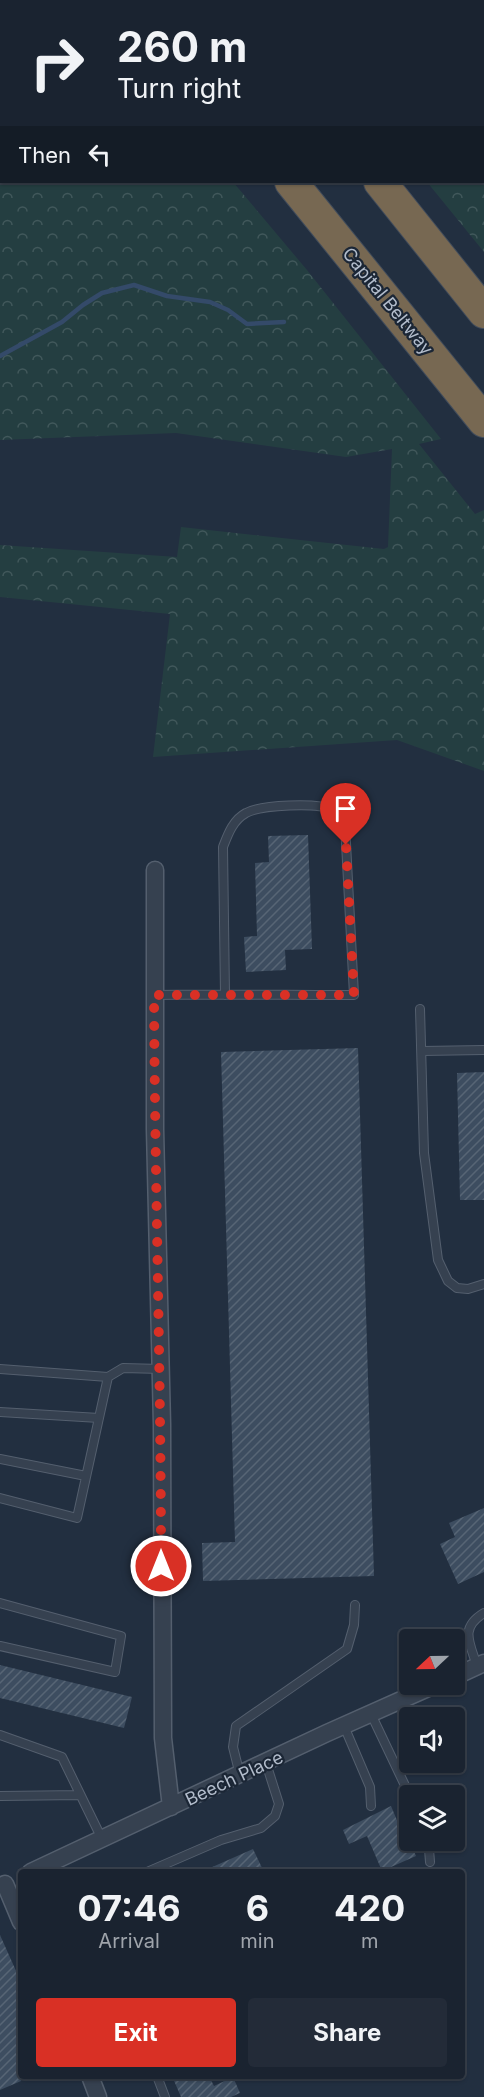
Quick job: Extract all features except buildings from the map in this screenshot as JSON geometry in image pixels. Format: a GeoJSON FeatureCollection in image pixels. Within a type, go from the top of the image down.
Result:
{"type":"FeatureCollection","features":[{"type":"Feature","properties":{"kind":"highway","name":"Capital Beltway"},"geometry":{"type":"LineString","coordinates":[[292,183],[484,421]]}},
{"type":"Feature","properties":{"kind":"highway"},"geometry":{"type":"LineString","coordinates":[[381,183],[484,312]]}},
{"type":"Feature","properties":{"kind":"street"},"geometry":{"type":"LineString","coordinates":[[155,870],[154,1129],[160,1369],[163,1726],[171,1807]]}},
{"type":"Feature","properties":{"kind":"street"},"geometry":{"type":"LineString","coordinates":[[465,1672],[480,1665]]}},
{"type":"Feature","properties":{"kind":"street","name":"Beech Place"},"geometry":{"type":"LineString","coordinates":[[37,1869],[413,1695]]}},
{"type":"Feature","properties":{"kind":"street"},"geometry":{"type":"LineString","coordinates":[[18,1878],[2,1885],[18,1916]]}},
{"type":"Feature","properties":{"kind":"street"},"geometry":{"type":"LineString","coordinates":[[91,2079],[98,2097]]}},
{"type":"Feature","properties":{"kind":"lane"},"geometry":{"type":"LineString","coordinates":[[154,995],[225,995],[354,995],[345,824],[333,811],[318,806],[257,808],[244,814],[231,828],[222,847],[225,995]]}},
{"type":"Feature","properties":{"kind":"lane"},"geometry":{"type":"LineString","coordinates":[[420,1009],[424,1153],[438,1260],[448,1281],[457,1288],[468,1289],[484,1284]]}},
{"type":"Feature","properties":{"kind":"lane"},"geometry":{"type":"LineString","coordinates":[[422,1051],[484,1050]]}},
{"type":"Feature","properties":{"kind":"lane"},"geometry":{"type":"LineString","coordinates":[[0,1369],[108,1377],[123,1368],[160,1369]]}},
{"type":"Feature","properties":{"kind":"lane"},"geometry":{"type":"LineString","coordinates":[[0,1498],[76,1518],[108,1377]]}},
{"type":"Feature","properties":{"kind":"lane"},"geometry":{"type":"LineString","coordinates":[[0,1412],[99,1418]]}},
{"type":"Feature","properties":{"kind":"lane"},"geometry":{"type":"LineString","coordinates":[[0,1459],[86,1476]]}},
{"type":"Feature","properties":{"kind":"lane"},"geometry":{"type":"LineString","coordinates":[[0,1603],[121,1635],[114,1672],[0,1646]]}},
{"type":"Feature","properties":{"kind":"lane"},"geometry":{"type":"LineString","coordinates":[[240,1775],[233,1747],[236,1726],[347,1649],[354,1625],[355,1605]]}},
{"type":"Feature","properties":{"kind":"lane"},"geometry":{"type":"LineString","coordinates":[[480,1665],[468,1632],[472,1621],[484,1613]]}},
{"type":"Feature","properties":{"kind":"lane"},"geometry":{"type":"LineString","coordinates":[[371,1714],[405,1785]]}},
{"type":"Feature","properties":{"kind":"lane"},"geometry":{"type":"LineString","coordinates":[[344,1726],[370,1787],[371,1806]]}},
{"type":"Feature","properties":{"kind":"lane"},"geometry":{"type":"LineString","coordinates":[[0,1735],[62,1757],[102,1839]]}},
{"type":"Feature","properties":{"kind":"lane"},"geometry":{"type":"LineString","coordinates":[[154,1869],[221,1840],[261,1828],[275,1816],[279,1804],[266,1763]]}},
{"type":"Feature","properties":{"kind":"lane"},"geometry":{"type":"LineString","coordinates":[[0,1796],[81,1795]]}},
{"type":"Feature","properties":{"kind":"lane"},"geometry":{"type":"LineString","coordinates":[[429,1851],[430,1862]]}},
{"type":"Feature","properties":{"kind":"lane"},"geometry":{"type":"LineString","coordinates":[[158,2079],[165,2097]]}},
{"type":"Feature","properties":{"kind":"green space"},"geometry":{"type":"Polygon","coordinates":[[[0,183],[234,183],[307,270],[441,439],[419,444],[475,514],[484,510],[484,771],[397,740],[153,757],[170,614],[0,597],[0,545],[177,557],[181,527],[384,549],[388,547],[392,449],[346,457],[176,433],[0,440],[0,183]]]}},
{"type":"Feature","properties":{"kind":"green space"},"geometry":{"type":"Polygon","coordinates":[[[428,183],[484,183],[484,252],[428,183]]]}},
{"type":"Feature","properties":{"kind":"waterway"},"geometry":{"type":"LineString","coordinates":[[0,356],[62,322],[102,293],[134,285],[167,296],[210,302],[228,310],[247,324],[284,322]]}},
{"type":"Feature","properties":{"kind":"route"},"geometry":{"type":"LineString","coordinates":[[161,1566],[162,1425],[154,1129],[154,995],[354,995],[346,845]]}}]}
